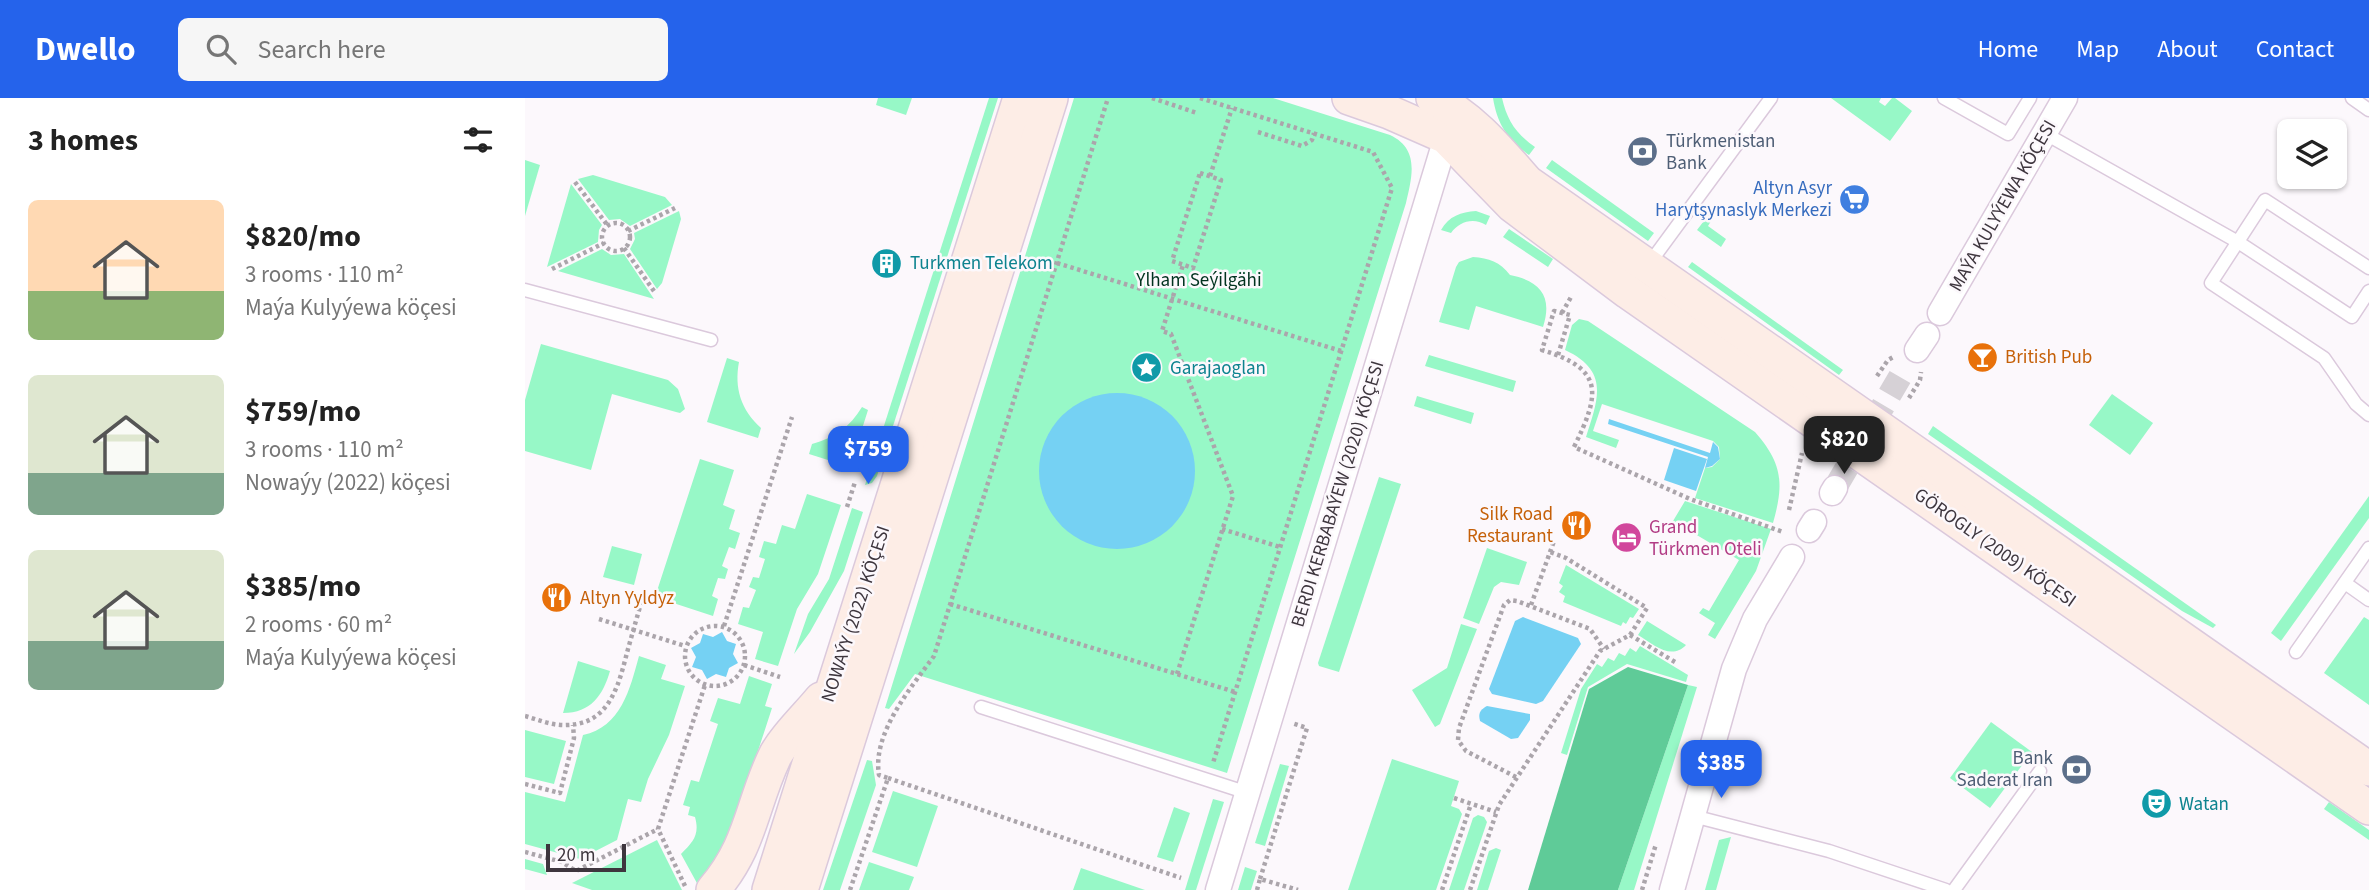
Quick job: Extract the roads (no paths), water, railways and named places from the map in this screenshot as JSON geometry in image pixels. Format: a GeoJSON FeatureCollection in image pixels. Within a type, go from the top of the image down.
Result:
{"type":"FeatureCollection","features":[{"type":"Feature","properties":{"kind":"street","name":"NOWAÝY (2022) KÖÇESI"},"geometry":{"type":"LineString","coordinates":[[769,890],[1020,98]]}},
{"type":"Feature","properties":{"kind":"street","name":"NOWAÝY (2022) KÖÇESI"},"geometry":{"type":"LineString","coordinates":[[801,890],[1051,98]]}},
{"type":"Feature","properties":{"kind":"street","name":"GÖROGLY (2009) KÖÇESI"},"geometry":{"type":"LineString","coordinates":[[1349,98],[1399,116],[1449,111],[1493,144],[1527,182],[2369,769]]}},
{"type":"Feature","properties":{"kind":"street","name":"MAÝA KULYÝEWA KÖÇESI"},"geometry":{"type":"LineString","coordinates":[[1940,313],[2065,98]]}},
{"type":"Feature","properties":{"kind":"street","name":"GÖROGLY (2009) KÖÇESI"},"geometry":{"type":"LineString","coordinates":[[1449,111],[1512,205],[1628,292],[2369,808]]}},
{"type":"Feature","properties":{"kind":"street","name":"BERDI KERBABAÝEW (2020) KÖÇESI"},"geometry":{"type":"LineString","coordinates":[[1218,890],[1449,111]]}},
{"type":"Feature","properties":{"kind":"street"},"geometry":{"type":"LineString","coordinates":[[1672,890],[1734,669],[1750,629],[1792,556]]}},
{"type":"Feature","properties":{"kind":"street"},"geometry":{"type":"LineString","coordinates":[[713,890],[731,867],[746,839],[774,756],[833,683]]}},
{"type":"Feature","properties":{"kind":"lane"},"geometry":{"type":"LineString","coordinates":[[1647,267],[1771,98]]}},
{"type":"Feature","properties":{"kind":"lane"},"geometry":{"type":"LineString","coordinates":[[1944,98],[2008,134],[2029,98]]}},
{"type":"Feature","properties":{"kind":"lane"},"geometry":{"type":"LineString","coordinates":[[2352,98],[2369,110]]}},
{"type":"Feature","properties":{"kind":"lane"},"geometry":{"type":"LineString","coordinates":[[2044,133],[2238,242],[2352,317],[2369,291]]}},
{"type":"Feature","properties":{"kind":"lane"},"geometry":{"type":"LineString","coordinates":[[2369,268],[2266,200],[2210,283],[2325,358],[2355,404],[2369,415]]}},
{"type":"Feature","properties":{"kind":"lane"},"geometry":{"type":"LineString","coordinates":[[525,290],[711,340]]}},
{"type":"Feature","properties":{"kind":"lane"},"geometry":{"type":"LineString","coordinates":[[2296,652],[2369,548]]}},
{"type":"Feature","properties":{"kind":"lane"},"geometry":{"type":"LineString","coordinates":[[2345,583],[2369,600]]}},
{"type":"Feature","properties":{"kind":"lane"},"geometry":{"type":"LineString","coordinates":[[981,707],[1248,793]]}},
{"type":"Feature","properties":{"kind":"lane"},"geometry":{"type":"LineString","coordinates":[[1954,890],[2040,771]]}},
{"type":"Feature","properties":{"kind":"lane"},"geometry":{"type":"LineString","coordinates":[[1693,816],[1829,851],[1946,890]]}},
{"type":"Feature","properties":{"kind":"water"},"geometry":{"type":"Polygon","coordinates":[[[1117,393],[1147,399],[1172,416],[1189,441],[1195,471],[1189,501],[1172,526],[1147,543],[1117,549],[1087,543],[1062,526],[1045,501],[1039,471],[1045,441],[1062,416],[1087,399],[1117,393]]]}},
{"type":"Feature","properties":{"kind":"water"},"geometry":{"type":"Polygon","coordinates":[[[1609,419],[1710,453],[1713,442],[1718,447],[1720,459],[1705,468],[1708,457],[1608,424],[1609,419]]]}},
{"type":"Feature","properties":{"kind":"water"},"geometry":{"type":"Polygon","coordinates":[[[1674,448],[1707,459],[1696,491],[1664,480],[1674,448]]]}},
{"type":"Feature","properties":{"kind":"water"},"geometry":{"type":"Polygon","coordinates":[[[1523,617],[1578,638],[1581,644],[1543,701],[1536,704],[1492,694],[1489,689],[1515,621],[1523,617]]]}},
{"type":"Feature","properties":{"kind":"water"},"geometry":{"type":"Polygon","coordinates":[[[722,632],[727,641],[736,644],[733,654],[738,663],[729,668],[726,677],[716,674],[707,679],[702,670],[692,667],[696,657],[691,648],[700,643],[703,634],[713,637],[722,632]]]}},
{"type":"Feature","properties":{"kind":"water"},"geometry":{"type":"Polygon","coordinates":[[[1487,706],[1530,714],[1530,720],[1518,738],[1511,739],[1480,721],[1480,712],[1487,706]]]}},
{"type":"Feature","properties":{"kind":"tunnel"},"geometry":{"type":"LineString","coordinates":[[1835,488],[1900,377]]}},
{"type":"Feature","properties":{"kind":"place","name":"Türkmenistan Bank"},"geometry":{"type":"Point","coordinates":[1643,152]}},
{"type":"Feature","properties":{"kind":"place","name":"Altyn Asyr Harytşynaslyk Merkezi"},"geometry":{"type":"Point","coordinates":[1855,199]}},
{"type":"Feature","properties":{"kind":"place","name":"Turkmen Telekom"},"geometry":{"type":"Point","coordinates":[887,263]}},
{"type":"Feature","properties":{"kind":"place","name":"British Pub"},"geometry":{"type":"Point","coordinates":[1982,357]}},
{"type":"Feature","properties":{"kind":"place","name":"Garajaoglan"},"geometry":{"type":"Point","coordinates":[1147,368]}},
{"type":"Feature","properties":{"kind":"place","name":"Silk Road Restaurant"},"geometry":{"type":"Point","coordinates":[1576,525]}},
{"type":"Feature","properties":{"kind":"place","name":"Grand Türkmen Oteli"},"geometry":{"type":"Point","coordinates":[1626,538]}},
{"type":"Feature","properties":{"kind":"place","name":"Altyn Yyldyz"},"geometry":{"type":"Point","coordinates":[557,598]}},
{"type":"Feature","properties":{"kind":"place","name":"Bank Saderat Iran"},"geometry":{"type":"Point","coordinates":[2076,769]}},
{"type":"Feature","properties":{"kind":"place","name":"Watan"},"geometry":{"type":"Point","coordinates":[2156,804]}},
{"type":"Feature","properties":{"kind":"park label","name":"Ylham Seýilgähi"},"geometry":{"type":"Point","coordinates":[1199,280]}}]}
